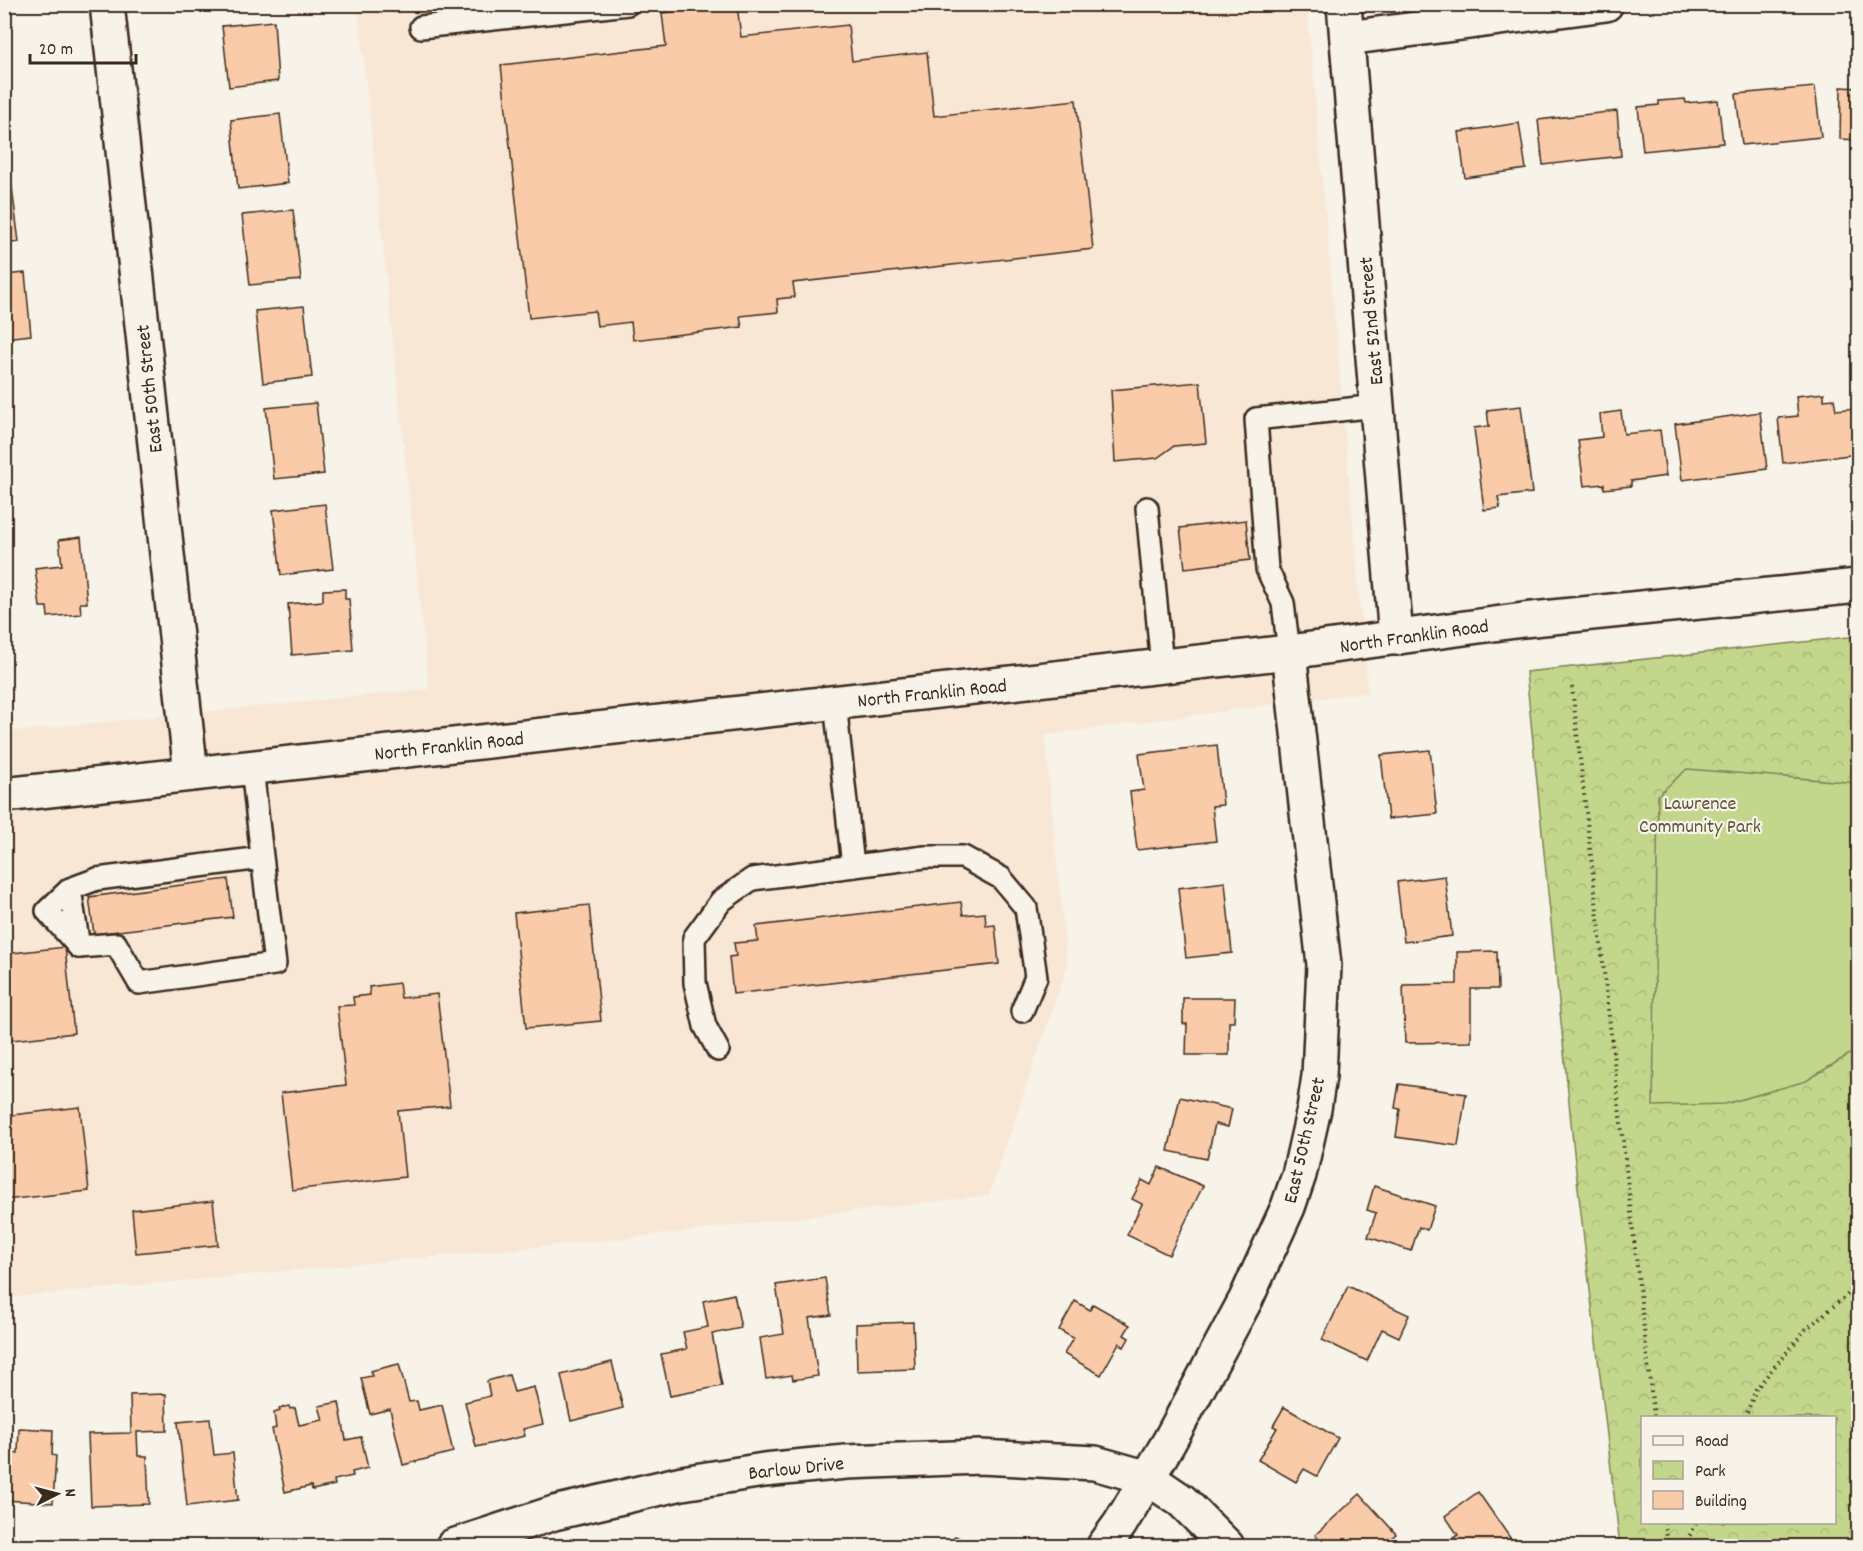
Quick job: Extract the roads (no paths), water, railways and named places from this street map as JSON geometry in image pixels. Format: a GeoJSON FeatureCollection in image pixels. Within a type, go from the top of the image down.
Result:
{"type":"FeatureCollection","features":[{"type":"Feature","properties":{"kind":"street","name":"East 50th Street"},"geometry":{"type":"LineString","coordinates":[[107,4],[191,774]]}},
{"type":"Feature","properties":{"kind":"street","name":"East 52nd Street"},"geometry":{"type":"LineString","coordinates":[[1344,4],[1396,638]]}},
{"type":"Feature","properties":{"kind":"street"},"geometry":{"type":"LineString","coordinates":[[1347,38],[1606,4]]}},
{"type":"Feature","properties":{"kind":"street","name":"North Franklin Road"},"geometry":{"type":"LineString","coordinates":[[4,795],[1289,652],[1523,620],[1858,586]]}},
{"type":"Feature","properties":{"kind":"street","name":"East 50th Street"},"geometry":{"type":"LineString","coordinates":[[1104,1546],[1148,1478],[1246,1299],[1288,1207],[1299,1174],[1314,1109],[1319,1076],[1324,965],[1289,652]]}},
{"type":"Feature","properties":{"kind":"street","name":"Barlow Drive"},"geometry":{"type":"LineString","coordinates":[[453,1546],[554,1513],[651,1490],[743,1473],[825,1463],[945,1457],[1028,1458],[1095,1463],[1148,1478],[1182,1501],[1227,1546]]}},
{"type":"Feature","properties":{"kind":"lane"},"geometry":{"type":"LineString","coordinates":[[421,27],[628,4]]}},
{"type":"Feature","properties":{"kind":"lane"},"geometry":{"type":"LineString","coordinates":[[1289,652],[1283,603],[1267,569],[1256,418],[1377,406]]}},
{"type":"Feature","properties":{"kind":"lane"},"geometry":{"type":"LineString","coordinates":[[1147,508],[1162,666]]}},
{"type":"Feature","properties":{"kind":"lane"},"geometry":{"type":"LineString","coordinates":[[835,703],[854,866]]}},
{"type":"Feature","properties":{"kind":"lane"},"geometry":{"type":"LineString","coordinates":[[252,767],[275,964],[139,983],[116,944],[79,947],[70,889],[97,879],[262,858]]}},
{"type":"Feature","properties":{"kind":"lane"},"geometry":{"type":"LineString","coordinates":[[718,1050],[705,1026],[695,982],[694,938],[721,901],[752,879],[924,856],[963,857],[1000,878],[1026,908],[1036,977],[1022,1011]]}},
{"type":"Feature","properties":{"kind":"park label","name":"Lawrence Community Park"},"geometry":{"type":"Point","coordinates":[1700,814]}}]}
